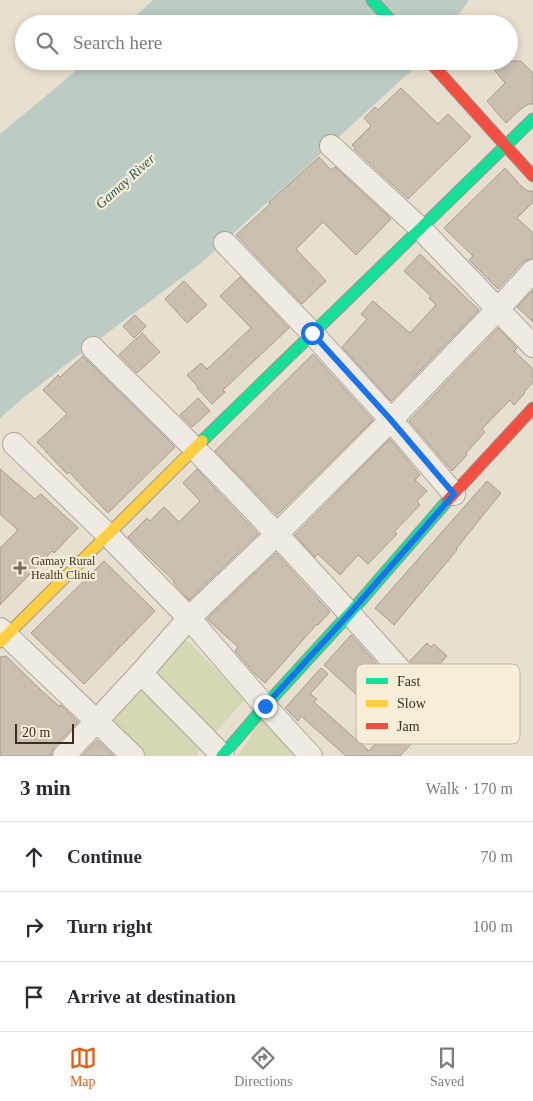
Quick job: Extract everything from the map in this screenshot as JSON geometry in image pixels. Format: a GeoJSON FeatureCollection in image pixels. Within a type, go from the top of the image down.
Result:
{"type":"FeatureCollection","features":[{"type":"Feature","properties":{"kind":"street"},"geometry":{"type":"LineString","coordinates":[[372,0],[386,15]]}},
{"type":"Feature","properties":{"kind":"street"},"geometry":{"type":"LineString","coordinates":[[437,70],[533,176]]}},
{"type":"Feature","properties":{"kind":"street"},"geometry":{"type":"LineString","coordinates":[[133,756],[2,635],[108,535],[194,448],[533,119]]}},
{"type":"Feature","properties":{"kind":"street"},"geometry":{"type":"LineString","coordinates":[[331,146],[421,229],[533,346]]}},
{"type":"Feature","properties":{"kind":"street"},"geometry":{"type":"LineString","coordinates":[[225,243],[312,333],[391,420],[454,494]]}},
{"type":"Feature","properties":{"kind":"street"},"geometry":{"type":"LineString","coordinates":[[64,756],[189,618],[277,534],[391,420],[498,310],[533,271]]}},
{"type":"Feature","properties":{"kind":"street"},"geometry":{"type":"LineString","coordinates":[[93,348],[277,534],[395,664]]}},
{"type":"Feature","properties":{"kind":"street"},"geometry":{"type":"LineString","coordinates":[[141,673],[223,756],[265,706],[533,408]]}},
{"type":"Feature","properties":{"kind":"street"},"geometry":{"type":"LineString","coordinates":[[14,444],[108,535],[189,618],[311,756]]}},
{"type":"Feature","properties":{"kind":"green space"},"geometry":{"type":"Polygon","coordinates":[[[182,635],[245,699],[214,734],[151,670],[182,635]]]}},
{"type":"Feature","properties":{"kind":"green space"},"geometry":{"type":"Polygon","coordinates":[[[140,681],[204,746],[196,756],[145,756],[107,718],[140,681]]]}},
{"type":"Feature","properties":{"kind":"green space"},"geometry":{"type":"Polygon","coordinates":[[[263,716],[304,756],[238,756],[263,716]]]}},
{"type":"Feature","properties":{"kind":"water"},"geometry":{"type":"Polygon","coordinates":[[[153,0],[469,0],[458,15],[137,15],[153,0]]]}},
{"type":"Feature","properties":{"kind":"water","name":"Gamay River"},"geometry":{"type":"Polygon","coordinates":[[[76,70],[412,70],[200,264],[28,394],[0,418],[0,134],[76,70]]]}},
{"type":"Feature","properties":{"kind":"building"},"geometry":{"type":"Polygon","coordinates":[[[518,61],[521,61],[533,73],[533,104],[522,108],[506,123],[487,101],[505,83],[494,70],[518,70],[518,61]]]}},
{"type":"Feature","properties":{"kind":"building"},"geometry":{"type":"Polygon","coordinates":[[[401,88],[438,124],[448,114],[471,137],[408,199],[352,145],[371,126],[364,118],[375,107],[378,110],[401,88]]]}},
{"type":"Feature","properties":{"kind":"building"},"geometry":{"type":"Polygon","coordinates":[[[319,157],[331,170],[335,167],[391,219],[356,255],[323,222],[296,249],[326,281],[302,304],[236,235],[319,157]]]}},
{"type":"Feature","properties":{"kind":"building"},"geometry":{"type":"Polygon","coordinates":[[[505,168],[522,187],[528,191],[533,191],[533,202],[517,218],[533,233],[533,258],[523,262],[498,289],[469,260],[473,256],[444,228],[505,168]]]}},
{"type":"Feature","properties":{"kind":"building"},"geometry":{"type":"Polygon","coordinates":[[[420,254],[479,310],[391,401],[342,347],[367,319],[361,314],[373,301],[410,333],[436,305],[429,298],[431,296],[404,271],[420,254]]]}},
{"type":"Feature","properties":{"kind":"building"},"geometry":{"type":"Polygon","coordinates":[[[240,277],[289,328],[223,390],[225,392],[212,404],[187,375],[201,363],[207,369],[251,328],[220,296],[240,277]]]}},
{"type":"Feature","properties":{"kind":"building"},"geometry":{"type":"Polygon","coordinates":[[[184,281],[207,305],[187,323],[165,299],[184,281]]]}},
{"type":"Feature","properties":{"kind":"building"},"geometry":{"type":"Polygon","coordinates":[[[533,290],[533,322],[517,307],[533,290]]]}},
{"type":"Feature","properties":{"kind":"building"},"geometry":{"type":"Polygon","coordinates":[[[135,315],[146,326],[134,338],[123,326],[135,315]]]}},
{"type":"Feature","properties":{"kind":"building"},"geometry":{"type":"Polygon","coordinates":[[[498,328],[517,348],[514,351],[533,369],[533,382],[514,405],[510,400],[482,429],[485,432],[452,471],[409,421],[498,328]]]}},
{"type":"Feature","properties":{"kind":"building"},"geometry":{"type":"Polygon","coordinates":[[[142,333],[160,352],[137,373],[119,355],[142,333]]]}},
{"type":"Feature","properties":{"kind":"building"},"geometry":{"type":"Polygon","coordinates":[[[313,354],[373,420],[277,515],[215,451],[313,354]]]}},
{"type":"Feature","properties":{"kind":"building"},"geometry":{"type":"Polygon","coordinates":[[[83,356],[175,447],[108,513],[37,442],[67,414],[43,390],[58,375],[60,377],[83,356]]]}},
{"type":"Feature","properties":{"kind":"building"},"geometry":{"type":"Polygon","coordinates":[[[198,398],[210,411],[192,427],[180,415],[198,398]]]}},
{"type":"Feature","properties":{"kind":"building"},"geometry":{"type":"Polygon","coordinates":[[[390,439],[420,475],[415,480],[427,491],[417,501],[420,505],[394,532],[397,534],[368,564],[358,555],[340,575],[318,554],[315,557],[295,535],[390,439]]]}},
{"type":"Feature","properties":{"kind":"building"},"geometry":{"type":"Polygon","coordinates":[[[0,469],[35,499],[41,494],[78,528],[54,553],[52,551],[0,605],[0,548],[18,530],[0,514],[0,469]]]}},
{"type":"Feature","properties":{"kind":"building"},"geometry":{"type":"Polygon","coordinates":[[[197,469],[258,534],[189,600],[174,581],[128,537],[147,518],[150,521],[164,507],[179,522],[200,501],[183,483],[197,469]]]}},
{"type":"Feature","properties":{"kind":"building"},"geometry":{"type":"Polygon","coordinates":[[[487,481],[501,493],[457,550],[394,625],[375,608],[487,481]]]}},
{"type":"Feature","properties":{"kind":"building"},"geometry":{"type":"Polygon","coordinates":[[[276,553],[330,612],[265,683],[235,651],[238,647],[207,619],[276,553]]]}},
{"type":"Feature","properties":{"kind":"building"},"geometry":{"type":"Polygon","coordinates":[[[104,561],[155,611],[84,684],[31,633],[104,561]]]}},
{"type":"Feature","properties":{"kind":"building"},"geometry":{"type":"Polygon","coordinates":[[[351,635],[377,664],[356,664],[356,694],[324,665],[351,635]]]}},
{"type":"Feature","properties":{"kind":"building"},"geometry":{"type":"Polygon","coordinates":[[[427,643],[431,647],[434,644],[447,656],[440,664],[413,664],[410,661],[427,643]]]}},
{"type":"Feature","properties":{"kind":"building"},"geometry":{"type":"Polygon","coordinates":[[[6,656],[43,692],[59,706],[61,705],[78,722],[54,747],[51,756],[0,756],[0,657],[6,656]]]}},
{"type":"Feature","properties":{"kind":"building"},"geometry":{"type":"Polygon","coordinates":[[[321,668],[328,674],[310,694],[317,699],[314,702],[356,739],[356,744],[361,744],[369,751],[375,744],[411,744],[400,756],[346,756],[301,716],[298,721],[285,708],[321,668]]]}},
{"type":"Feature","properties":{"kind":"building"},"geometry":{"type":"Polygon","coordinates":[[[97,740],[114,756],[82,756],[97,740]]]}},
{"type":"Feature","properties":{"kind":"traffic: fast"},"geometry":{"type":"LineString","coordinates":[[372,0],[386,15]]}},
{"type":"Feature","properties":{"kind":"traffic: fast"},"geometry":{"type":"LineString","coordinates":[[202,441],[533,119]]}},
{"type":"Feature","properties":{"kind":"traffic: fast"},"geometry":{"type":"LineString","coordinates":[[222,756],[448,500]]}},
{"type":"Feature","properties":{"kind":"traffic: slow"},"geometry":{"type":"LineString","coordinates":[[0,642],[202,441]]}},
{"type":"Feature","properties":{"kind":"traffic: jam"},"geometry":{"type":"LineString","coordinates":[[437,70],[533,176]]}},
{"type":"Feature","properties":{"kind":"traffic: jam"},"geometry":{"type":"LineString","coordinates":[[448,500],[533,408]]}},
{"type":"Feature","properties":{"kind":"place","name":"Gamay Rural Health Clinic"},"geometry":{"type":"Point","coordinates":[20,568]}},
{"type":"Feature","properties":{"kind":"route"},"geometry":{"type":"LineString","coordinates":[[265,706],[350,613],[454,494],[391,420],[312,333]]}}]}
